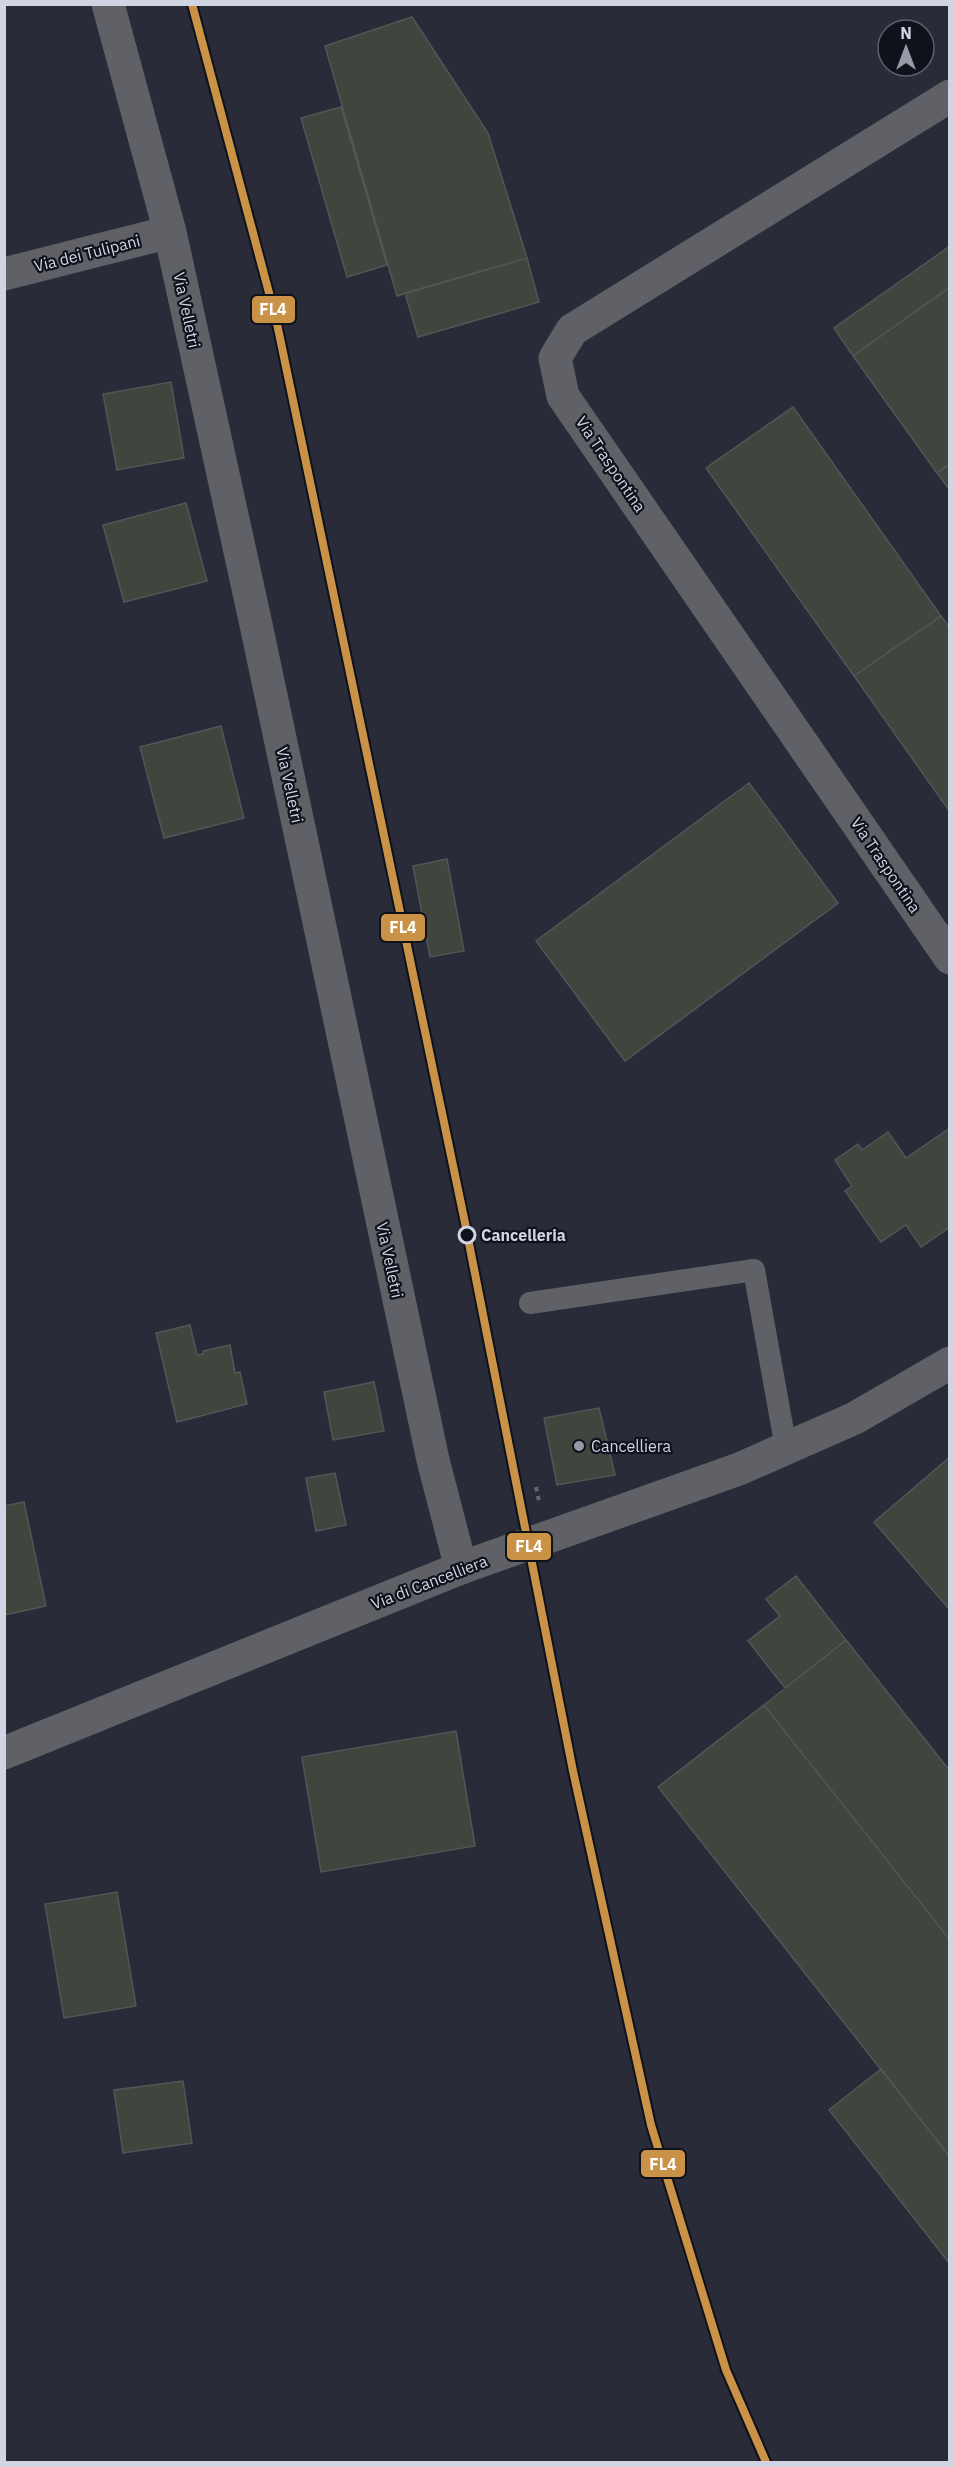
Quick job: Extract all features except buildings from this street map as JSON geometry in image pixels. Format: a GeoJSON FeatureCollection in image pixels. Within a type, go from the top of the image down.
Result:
{"type":"FeatureCollection","features":[{"type":"Feature","properties":{"kind":"street","name":"Via Velletri"},"geometry":{"type":"LineString","coordinates":[[108,4],[170,232],[258,632],[433,1460],[460,1568]]}},
{"type":"Feature","properties":{"kind":"street","name":"Via Traspontina"},"geometry":{"type":"LineString","coordinates":[[950,96],[572,330],[555,358],[563,396],[950,958]]}},
{"type":"Feature","properties":{"kind":"street","name":"Via dei Tulipani"},"geometry":{"type":"LineString","coordinates":[[4,274],[170,232]]}},
{"type":"Feature","properties":{"kind":"street","name":"Via di Cancelliera"},"geometry":{"type":"LineString","coordinates":[[4,1753],[460,1568],[739,1468],[855,1418],[950,1363]]}},
{"type":"Feature","properties":{"kind":"lane"},"geometry":{"type":"LineString","coordinates":[[530,1303],[754,1270],[786,1448]]}},
{"type":"Feature","properties":{"kind":"transit line","name":"FL4"},"geometry":{"type":"LineString","coordinates":[[192,4],[276,319],[464,1218],[573,1771],[651,2125],[726,2370],[766,2462]]}},
{"type":"Feature","properties":{"kind":"place","name":"Cancelleria"},"geometry":{"type":"Point","coordinates":[467,1235]}},
{"type":"Feature","properties":{"kind":"place","name":"Cancelliera"},"geometry":{"type":"Point","coordinates":[579,1446]}}]}
